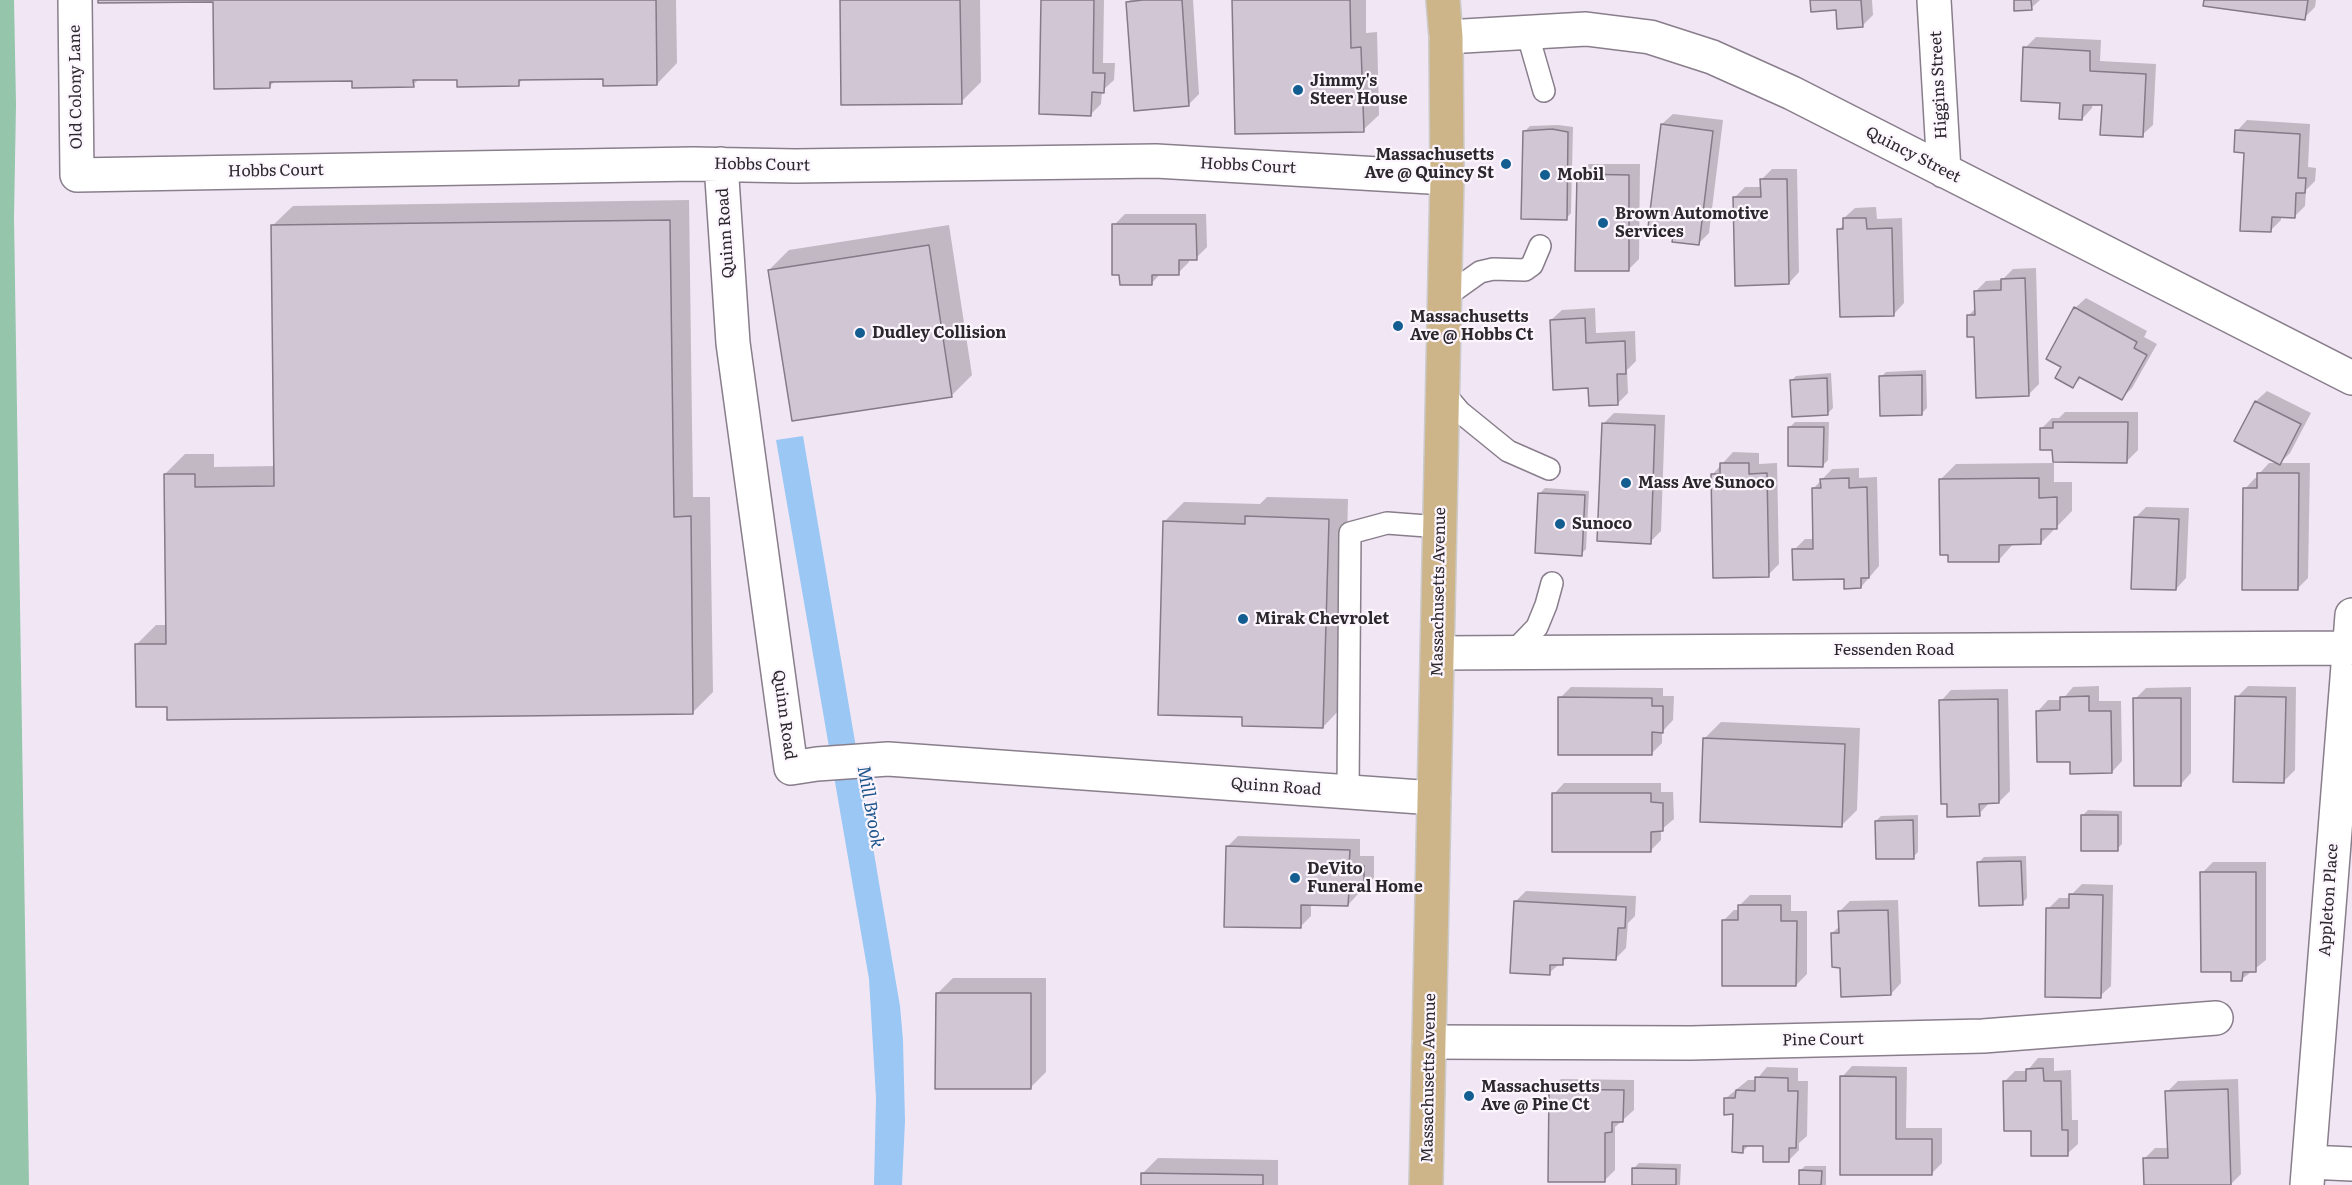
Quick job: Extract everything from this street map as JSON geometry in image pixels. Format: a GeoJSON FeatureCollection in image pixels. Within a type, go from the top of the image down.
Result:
{"type":"FeatureCollection","features":[{"type":"Feature","properties":{"kind":"main road","name":"Massachusetts Avenue"},"geometry":{"type":"LineString","coordinates":[[1426,1185],[1448,178],[1446,37],[1443,0]]}},
{"type":"Feature","properties":{"kind":"street","name":"Old Colony Lane"},"geometry":{"type":"LineString","coordinates":[[75,0],[77,175]]}},
{"type":"Feature","properties":{"kind":"street","name":"Higgins Street"},"geometry":{"type":"LineString","coordinates":[[1934,0],[1944,171]]}},
{"type":"Feature","properties":{"kind":"street","name":"Quincy Street"},"geometry":{"type":"LineString","coordinates":[[1446,37],[1586,29],[1650,38],[1712,57],[1792,93],[2352,378]]}},
{"type":"Feature","properties":{"kind":"street","name":"Hobbs Court"},"geometry":{"type":"LineString","coordinates":[[77,175],[721,164],[878,166],[1156,161],[1448,178]]}},
{"type":"Feature","properties":{"kind":"street","name":"Quinn Road"},"geometry":{"type":"LineString","coordinates":[[721,164],[733,343],[791,768],[868,759],[1434,798]]}},
{"type":"Feature","properties":{"kind":"street","name":"Appleton Place"},"geometry":{"type":"LineString","coordinates":[[2308,1174],[2352,615]]}},
{"type":"Feature","properties":{"kind":"street","name":"Fessenden Road"},"geometry":{"type":"LineString","coordinates":[[1438,653],[2349,648]]}},
{"type":"Feature","properties":{"kind":"street","name":"Pine Court"},"geometry":{"type":"LineString","coordinates":[[1430,1042],[1691,1043],[1983,1036],[2216,1018]]}},
{"type":"Feature","properties":{"kind":"street"},"geometry":{"type":"LineString","coordinates":[[2308,1174],[2352,1164]]}},
{"type":"Feature","properties":{"kind":"lane"},"geometry":{"type":"LineString","coordinates":[[1527,33],[1544,91]]}},
{"type":"Feature","properties":{"kind":"lane"},"geometry":{"type":"LineString","coordinates":[[1445,297],[1480,272],[1493,269],[1524,270],[1532,265],[1540,246]]}},
{"type":"Feature","properties":{"kind":"lane"},"geometry":{"type":"LineString","coordinates":[[1443,392],[1460,411],[1508,451],[1549,469]]}},
{"type":"Feature","properties":{"kind":"lane"},"geometry":{"type":"LineString","coordinates":[[1348,792],[1350,533],[1387,523],[1440,527]]}},
{"type":"Feature","properties":{"kind":"lane"},"geometry":{"type":"LineString","coordinates":[[1512,653],[1537,627],[1552,583]]}},
{"type":"Feature","properties":{"kind":"green space"},"geometry":{"type":"Polygon","coordinates":[[[0,0],[14,0],[16,104],[14,217],[29,1185],[0,1185],[0,0]]]}},
{"type":"Feature","properties":{"kind":"water"},"geometry":{"type":"Polygon","coordinates":[[[803,436],[900,1006],[905,1121],[902,1185],[874,1185],[876,1098],[869,979],[776,440],[803,436]]]}},
{"type":"Feature","properties":{"kind":"building"},"geometry":{"type":"Polygon","coordinates":[[[98,0],[656,0],[657,85],[603,86],[603,79],[519,80],[519,86],[457,87],[457,80],[413,80],[414,87],[352,88],[352,81],[270,82],[270,88],[214,89],[213,2],[98,3],[98,0]]]}},
{"type":"Feature","properties":{"kind":"building"},"geometry":{"type":"Polygon","coordinates":[[[840,0],[960,0],[962,104],[841,105],[840,0]]]}},
{"type":"Feature","properties":{"kind":"building"},"geometry":{"type":"Polygon","coordinates":[[[1041,0],[1094,0],[1093,73],[1105,73],[1104,93],[1092,92],[1091,116],[1039,114],[1041,0]]]}},
{"type":"Feature","properties":{"kind":"building"},"geometry":{"type":"Polygon","coordinates":[[[1182,0],[1189,106],[1134,111],[1126,2],[1182,0]]]}},
{"type":"Feature","properties":{"kind":"building","name":"Jimmy's Steer House"},"geometry":{"type":"Polygon","coordinates":[[[1232,0],[1350,0],[1351,48],[1361,47],[1364,132],[1235,134],[1232,0]]]}},
{"type":"Feature","properties":{"kind":"building"},"geometry":{"type":"Polygon","coordinates":[[[1810,0],[1861,0],[1863,27],[1837,29],[1836,10],[1811,12],[1810,0]]]}},
{"type":"Feature","properties":{"kind":"building"},"geometry":{"type":"Polygon","coordinates":[[[2014,0],[2031,0],[2032,10],[2014,11],[2014,0]]]}},
{"type":"Feature","properties":{"kind":"building"},"geometry":{"type":"Polygon","coordinates":[[[2204,0],[2308,0],[2305,20],[2203,6],[2204,0]]]}},
{"type":"Feature","properties":{"kind":"building"},"geometry":{"type":"Polygon","coordinates":[[[2023,47],[2090,51],[2090,71],[2146,74],[2143,137],[2100,135],[2102,105],[2083,105],[2082,120],[2059,119],[2060,103],[2021,101],[2023,47]]]}},
{"type":"Feature","properties":{"kind":"building"},"geometry":{"type":"Polygon","coordinates":[[[1661,124],[1713,131],[1699,245],[1672,242],[1674,230],[1648,227],[1661,124]]]}},
{"type":"Feature","properties":{"kind":"building","name":"Mobil"},"geometry":{"type":"Polygon","coordinates":[[[1552,129],[1568,132],[1567,220],[1521,219],[1523,131],[1552,129]]]}},
{"type":"Feature","properties":{"kind":"building"},"geometry":{"type":"Polygon","coordinates":[[[2235,130],[2300,134],[2298,178],[2306,178],[2305,193],[2296,193],[2295,218],[2272,217],[2271,232],[2240,231],[2244,153],[2234,152],[2235,130]]]}},
{"type":"Feature","properties":{"kind":"building","name":"Brown Automotive Services"},"geometry":{"type":"Polygon","coordinates":[[[1577,174],[1629,175],[1629,271],[1575,271],[1577,174]]]}},
{"type":"Feature","properties":{"kind":"building"},"geometry":{"type":"Polygon","coordinates":[[[1760,179],[1787,179],[1789,284],[1735,286],[1733,197],[1761,197],[1760,179]]]}},
{"type":"Feature","properties":{"kind":"building"},"geometry":{"type":"Polygon","coordinates":[[[1843,218],[1866,218],[1867,229],[1892,228],[1894,316],[1840,317],[1837,229],[1843,229],[1843,218]]]}},
{"type":"Feature","properties":{"kind":"building"},"geometry":{"type":"Polygon","coordinates":[[[670,220],[674,517],[691,516],[693,714],[167,720],[167,707],[136,707],[135,644],[166,644],[164,474],[195,474],[195,487],[274,486],[271,225],[670,220]]]}},
{"type":"Feature","properties":{"kind":"building"},"geometry":{"type":"Polygon","coordinates":[[[1112,224],[1196,224],[1197,260],[1179,260],[1179,275],[1152,275],[1152,285],[1120,285],[1119,275],[1112,275],[1112,224]]]}},
{"type":"Feature","properties":{"kind":"building","name":"Dudley Collision"},"geometry":{"type":"Polygon","coordinates":[[[929,245],[952,397],[792,421],[768,270],[929,245]]]}},
{"type":"Feature","properties":{"kind":"building"},"geometry":{"type":"Polygon","coordinates":[[[2025,278],[2029,396],[1976,398],[1974,337],[1967,337],[1967,315],[1975,315],[1974,291],[2001,290],[2001,279],[2025,278]]]}},
{"type":"Feature","properties":{"kind":"building"},"geometry":{"type":"Polygon","coordinates":[[[2074,307],[2137,342],[2134,348],[2147,355],[2122,400],[2079,377],[2073,388],[2055,378],[2061,367],[2046,359],[2074,307]]]}},
{"type":"Feature","properties":{"kind":"building"},"geometry":{"type":"Polygon","coordinates":[[[1585,318],[1586,343],[1625,341],[1626,374],[1617,374],[1618,405],[1589,406],[1588,388],[1553,390],[1550,320],[1585,318]]]}},
{"type":"Feature","properties":{"kind":"building"},"geometry":{"type":"Polygon","coordinates":[[[1922,375],[1922,415],[1880,416],[1879,376],[1922,375]]]}},
{"type":"Feature","properties":{"kind":"building"},"geometry":{"type":"Polygon","coordinates":[[[1827,378],[1828,415],[1792,417],[1790,380],[1827,378]]]}},
{"type":"Feature","properties":{"kind":"building"},"geometry":{"type":"Polygon","coordinates":[[[2255,401],[2301,424],[2280,465],[2234,441],[2255,401]]]}},
{"type":"Feature","properties":{"kind":"building"},"geometry":{"type":"Polygon","coordinates":[[[2053,422],[2128,422],[2127,463],[2053,462],[2052,450],[2040,450],[2040,428],[2053,428],[2053,422]]]}},
{"type":"Feature","properties":{"kind":"building","name":"Mass Ave Sunoco"},"geometry":{"type":"Polygon","coordinates":[[[1602,423],[1655,425],[1651,544],[1597,541],[1602,423]]]}},
{"type":"Feature","properties":{"kind":"building"},"geometry":{"type":"Polygon","coordinates":[[[1788,427],[1824,427],[1823,467],[1788,466],[1788,427]]]}},
{"type":"Feature","properties":{"kind":"building"},"geometry":{"type":"Polygon","coordinates":[[[1720,463],[1749,463],[1749,474],[1767,473],[1769,577],[1713,578],[1711,474],[1720,474],[1720,463]]]}},
{"type":"Feature","properties":{"kind":"building"},"geometry":{"type":"Polygon","coordinates":[[[2257,473],[2299,473],[2298,590],[2242,590],[2243,488],[2257,488],[2257,473]]]}},
{"type":"Feature","properties":{"kind":"building"},"geometry":{"type":"Polygon","coordinates":[[[1849,478],[1849,488],[1867,487],[1869,578],[1861,578],[1861,588],[1844,589],[1844,579],[1793,580],[1792,549],[1813,549],[1812,488],[1821,488],[1820,479],[1849,478]]]}},
{"type":"Feature","properties":{"kind":"building"},"geometry":{"type":"Polygon","coordinates":[[[2039,478],[2039,498],[2057,497],[2057,529],[2041,529],[2041,544],[1999,545],[1999,562],[1948,562],[1948,555],[1940,555],[1939,479],[2039,478]]]}},
{"type":"Feature","properties":{"kind":"building","name":"Sunoco"},"geometry":{"type":"Polygon","coordinates":[[[1538,493],[1585,495],[1582,556],[1535,553],[1538,493]]]}},
{"type":"Feature","properties":{"kind":"building","name":"Mirak Chevrolet"},"geometry":{"type":"Polygon","coordinates":[[[1245,516],[1329,519],[1323,728],[1242,726],[1242,717],[1158,715],[1163,521],[1245,524],[1245,516]]]}},
{"type":"Feature","properties":{"kind":"building"},"geometry":{"type":"Polygon","coordinates":[[[2134,517],[2179,519],[2176,590],[2131,589],[2134,517]]]}},
{"type":"Feature","properties":{"kind":"building"},"geometry":{"type":"Polygon","coordinates":[[[2089,696],[2089,711],[2111,711],[2112,773],[2070,774],[2070,762],[2037,762],[2036,711],[2060,710],[2060,697],[2089,696]]]}},
{"type":"Feature","properties":{"kind":"building"},"geometry":{"type":"Polygon","coordinates":[[[2235,696],[2286,697],[2284,783],[2233,782],[2235,696]]]}},
{"type":"Feature","properties":{"kind":"building"},"geometry":{"type":"Polygon","coordinates":[[[1558,697],[1652,698],[1652,706],[1663,706],[1663,733],[1652,732],[1652,755],[1558,755],[1558,697]]]}},
{"type":"Feature","properties":{"kind":"building"},"geometry":{"type":"Polygon","coordinates":[[[2133,698],[2181,698],[2181,786],[2134,786],[2133,698]]]}},
{"type":"Feature","properties":{"kind":"building"},"geometry":{"type":"Polygon","coordinates":[[[1998,699],[1999,803],[1979,804],[1980,816],[1947,817],[1947,804],[1941,804],[1939,700],[1998,699]]]}},
{"type":"Feature","properties":{"kind":"building"},"geometry":{"type":"Polygon","coordinates":[[[1703,738],[1845,744],[1842,827],[1700,822],[1703,738]]]}},
{"type":"Feature","properties":{"kind":"building"},"geometry":{"type":"Polygon","coordinates":[[[1552,793],[1651,793],[1651,802],[1663,803],[1663,831],[1651,832],[1651,852],[1552,852],[1552,793]]]}},
{"type":"Feature","properties":{"kind":"building"},"geometry":{"type":"Polygon","coordinates":[[[2081,815],[2118,815],[2118,851],[2081,851],[2081,815]]]}},
{"type":"Feature","properties":{"kind":"building"},"geometry":{"type":"Polygon","coordinates":[[[1913,820],[1914,859],[1876,859],[1875,821],[1913,820]]]}},
{"type":"Feature","properties":{"kind":"building","name":"DeVito Funeral Home"},"geometry":{"type":"Polygon","coordinates":[[[1226,846],[1350,850],[1349,866],[1364,866],[1364,890],[1349,890],[1348,906],[1301,905],[1301,928],[1224,927],[1226,846]]]}},
{"type":"Feature","properties":{"kind":"building"},"geometry":{"type":"Polygon","coordinates":[[[2021,861],[2023,905],[1979,906],[1977,862],[2021,861]]]}},
{"type":"Feature","properties":{"kind":"building"},"geometry":{"type":"Polygon","coordinates":[[[2200,872],[2256,872],[2256,972],[2243,972],[2242,981],[2231,981],[2231,972],[2201,972],[2200,872]]]}},
{"type":"Feature","properties":{"kind":"building"},"geometry":{"type":"Polygon","coordinates":[[[2069,894],[2103,895],[2101,998],[2045,997],[2046,908],[2069,908],[2069,894]]]}},
{"type":"Feature","properties":{"kind":"building"},"geometry":{"type":"Polygon","coordinates":[[[1514,901],[1626,907],[1625,928],[1618,928],[1616,960],[1563,958],[1563,965],[1550,965],[1550,975],[1510,973],[1514,901]]]}},
{"type":"Feature","properties":{"kind":"building"},"geometry":{"type":"Polygon","coordinates":[[[1738,905],[1781,905],[1781,921],[1797,921],[1796,986],[1722,986],[1722,920],[1738,920],[1738,905]]]}},
{"type":"Feature","properties":{"kind":"building"},"geometry":{"type":"Polygon","coordinates":[[[1888,910],[1891,995],[1841,997],[1840,968],[1832,967],[1831,933],[1839,933],[1838,911],[1888,910]]]}},
{"type":"Feature","properties":{"kind":"building"},"geometry":{"type":"Polygon","coordinates":[[[936,993],[1031,993],[1031,1089],[935,1089],[936,993]]]}},
{"type":"Feature","properties":{"kind":"building"},"geometry":{"type":"Polygon","coordinates":[[[2043,1068],[2044,1081],[2061,1081],[2062,1130],[2068,1130],[2068,1156],[2031,1156],[2031,1131],[2004,1131],[2003,1081],[2026,1081],[2026,1069],[2043,1068]]]}},
{"type":"Feature","properties":{"kind":"building"},"geometry":{"type":"Polygon","coordinates":[[[1840,1076],[1896,1077],[1896,1139],[1932,1139],[1932,1175],[1840,1175],[1840,1076]]]}},
{"type":"Feature","properties":{"kind":"building"},"geometry":{"type":"Polygon","coordinates":[[[1755,1077],[1788,1078],[1788,1091],[1798,1091],[1796,1148],[1789,1148],[1789,1162],[1763,1162],[1763,1146],[1743,1146],[1743,1153],[1732,1152],[1733,1114],[1724,1115],[1724,1098],[1735,1098],[1736,1090],[1755,1091],[1755,1077]]]}},
{"type":"Feature","properties":{"kind":"building"},"geometry":{"type":"Polygon","coordinates":[[[1549,1089],[1624,1090],[1623,1122],[1612,1122],[1612,1132],[1605,1133],[1605,1182],[1548,1182],[1549,1089]]]}},
{"type":"Feature","properties":{"kind":"building"},"geometry":{"type":"Polygon","coordinates":[[[2228,1089],[2231,1185],[2144,1185],[2143,1158],[2168,1158],[2165,1091],[2228,1089]]]}},
{"type":"Feature","properties":{"kind":"building"},"geometry":{"type":"Polygon","coordinates":[[[1632,1168],[1676,1169],[1676,1185],[1632,1185],[1632,1168]]]}},
{"type":"Feature","properties":{"kind":"building"},"geometry":{"type":"Polygon","coordinates":[[[1799,1170],[1822,1171],[1821,1185],[1799,1185],[1799,1170]]]}},
{"type":"Feature","properties":{"kind":"building"},"geometry":{"type":"Polygon","coordinates":[[[1141,1173],[1263,1175],[1263,1185],[1141,1185],[1141,1173]]]}},
{"type":"Feature","properties":{"kind":"place","name":"Jimmy's Steer House"},"geometry":{"type":"Point","coordinates":[1298,90]}},
{"type":"Feature","properties":{"kind":"place","name":"Massachusetts Ave @ Quincy St"},"geometry":{"type":"Point","coordinates":[1506,164]}},
{"type":"Feature","properties":{"kind":"place","name":"Mobil"},"geometry":{"type":"Point","coordinates":[1545,175]}},
{"type":"Feature","properties":{"kind":"place","name":"Brown Automotive Services"},"geometry":{"type":"Point","coordinates":[1603,223]}},
{"type":"Feature","properties":{"kind":"place","name":"Massachusetts Ave @ Hobbs Ct"},"geometry":{"type":"Point","coordinates":[1398,326]}},
{"type":"Feature","properties":{"kind":"place","name":"Dudley Collision"},"geometry":{"type":"Point","coordinates":[860,333]}},
{"type":"Feature","properties":{"kind":"place","name":"Mass Ave Sunoco"},"geometry":{"type":"Point","coordinates":[1626,483]}},
{"type":"Feature","properties":{"kind":"place","name":"Sunoco"},"geometry":{"type":"Point","coordinates":[1560,524]}},
{"type":"Feature","properties":{"kind":"place","name":"Mirak Chevrolet"},"geometry":{"type":"Point","coordinates":[1243,619]}},
{"type":"Feature","properties":{"kind":"place","name":"DeVito Funeral Home"},"geometry":{"type":"Point","coordinates":[1295,878]}},
{"type":"Feature","properties":{"kind":"place","name":"Massachusetts Ave @ Pine Ct"},"geometry":{"type":"Point","coordinates":[1469,1096]}},
{"type":"Feature","properties":{"kind":"water label","name":"Mill Brook"},"geometry":{"type":"Point","coordinates":[870,807]}}]}
